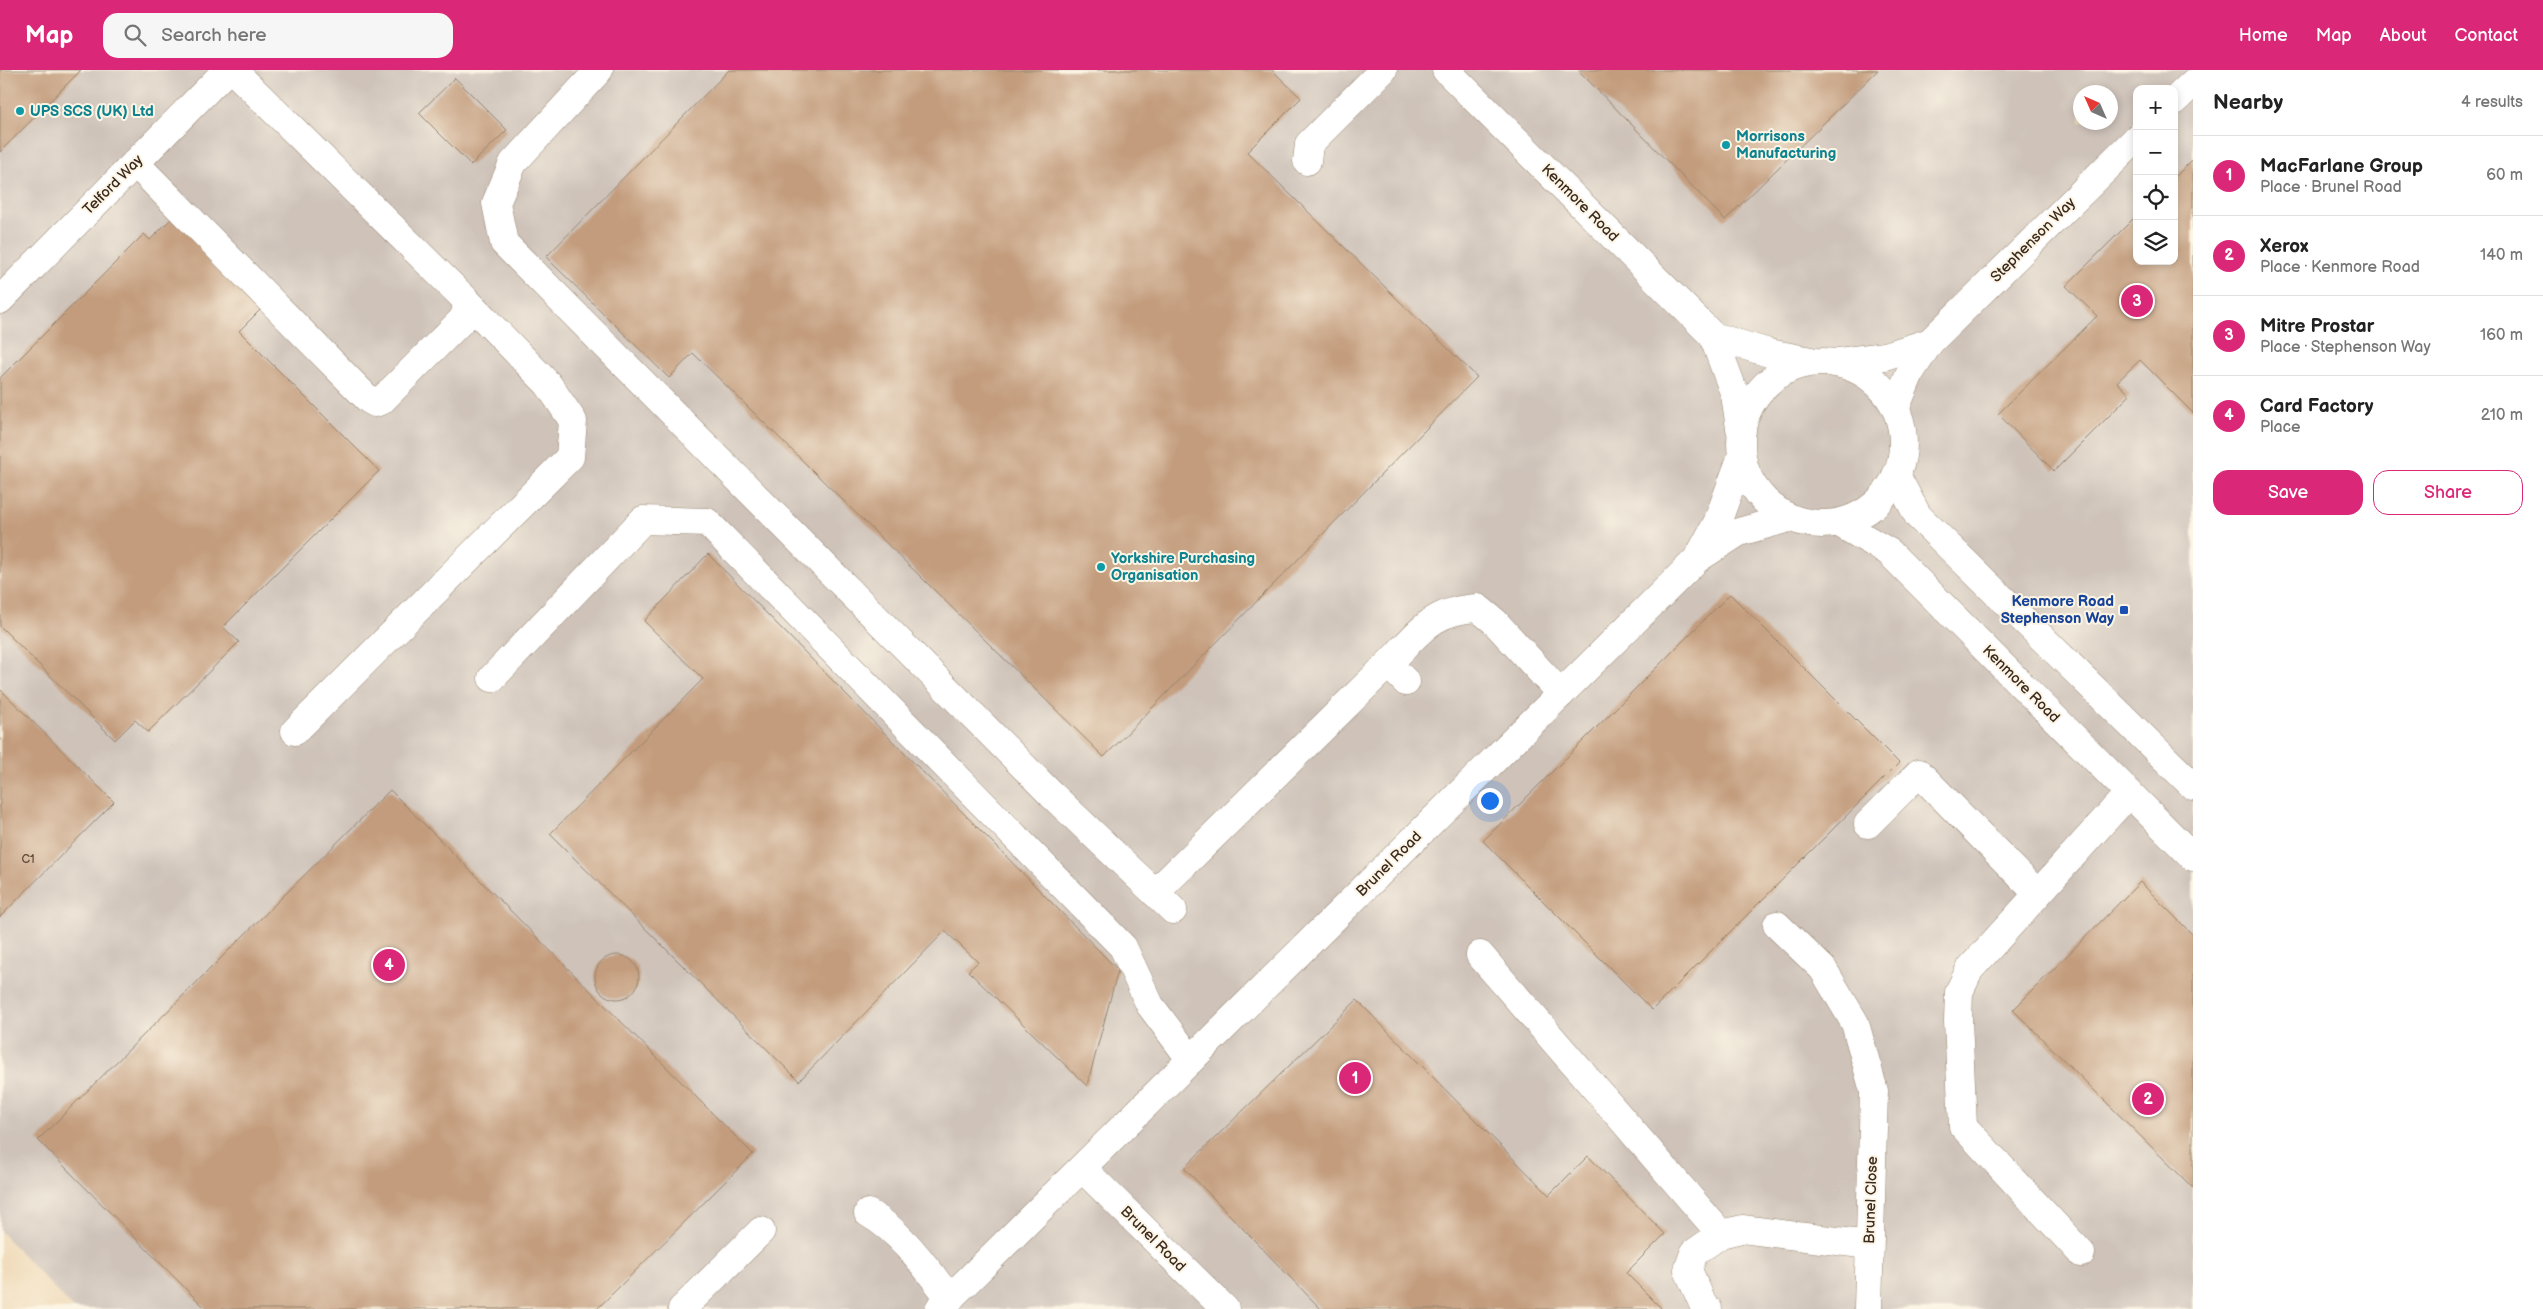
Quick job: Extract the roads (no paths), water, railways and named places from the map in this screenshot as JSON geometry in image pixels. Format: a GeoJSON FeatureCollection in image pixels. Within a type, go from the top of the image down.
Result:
{"type":"FeatureCollection","features":[{"type":"Feature","properties":{"kind":"street","name":"Telford Way"},"geometry":{"type":"LineString","coordinates":[[0,300],[227,70]]}},
{"type":"Feature","properties":{"kind":"street"},"geometry":{"type":"LineString","coordinates":[[233,70],[464,298],[548,384],[573,421],[570,457],[294,732]]}},
{"type":"Feature","properties":{"kind":"street"},"geometry":{"type":"LineString","coordinates":[[599,70],[513,164],[496,203],[504,243],[1051,794],[1164,902],[1429,622],[1455,609],[1478,608],[1494,621],[1561,694]]}},
{"type":"Feature","properties":{"kind":"street"},"geometry":{"type":"LineString","coordinates":[[1307,161],[1309,144],[1383,70]]}},
{"type":"Feature","properties":{"kind":"street","name":"Kenmore Road"},"geometry":{"type":"LineString","coordinates":[[1446,70],[1713,336],[1735,395],[1740,431],[1741,458],[1750,484],[1768,505],[1789,518],[1814,524],[1839,523],[1863,514],[1883,497],[1896,475],[1902,453],[1902,429],[1896,407],[1883,388],[1862,372],[1825,362],[1769,353],[1713,336]]}},
{"type":"Feature","properties":{"kind":"street"},"geometry":{"type":"LineString","coordinates":[[2178,97],[2193,83]]}},
{"type":"Feature","properties":{"kind":"street","name":"Stephenson Way"},"geometry":{"type":"LineString","coordinates":[[1896,407],[1910,373],[1930,342],[2133,142]]}},
{"type":"Feature","properties":{"kind":"street"},"geometry":{"type":"LineString","coordinates":[[135,163],[354,386],[375,403],[382,401],[463,319],[467,308],[464,298]]}},
{"type":"Feature","properties":{"kind":"street","name":"Stephenson Way"},"geometry":{"type":"LineString","coordinates":[[1825,362],[1885,356],[1930,342]]}},
{"type":"Feature","properties":{"kind":"street","name":"Kenmore Road"},"geometry":{"type":"LineString","coordinates":[[1740,431],[1749,404],[1766,383],[1787,368],[1825,362]]}},
{"type":"Feature","properties":{"kind":"street","name":"Brunel Road"},"geometry":{"type":"LineString","coordinates":[[1697,560],[1717,523],[1741,458]]}},
{"type":"Feature","properties":{"kind":"street"},"geometry":{"type":"LineString","coordinates":[[1896,475],[1918,516],[2193,786]]}},
{"type":"Feature","properties":{"kind":"street","name":"Brunel Road"},"geometry":{"type":"LineString","coordinates":[[945,1304],[1697,560],[1739,532],[1789,518]]}},
{"type":"Feature","properties":{"kind":"street"},"geometry":{"type":"LineString","coordinates":[[492,678],[643,520],[707,522],[1123,948],[1150,1005],[1191,1060]]}},
{"type":"Feature","properties":{"kind":"street","name":"Kenmore Road"},"geometry":{"type":"LineString","coordinates":[[1839,523],[1889,552],[2193,857]]}},
{"type":"Feature","properties":{"kind":"street"},"geometry":{"type":"LineString","coordinates":[[1394,658],[1394,670],[1406,682]]}},
{"type":"Feature","properties":{"kind":"street"},"geometry":{"type":"LineString","coordinates":[[1868,824],[1919,774],[2038,894]]}},
{"type":"Feature","properties":{"kind":"street"},"geometry":{"type":"LineString","coordinates":[[2081,1253],[1963,1126],[1958,1021],[1959,992],[1970,969],[2129,793]]}},
{"type":"Feature","properties":{"kind":"street","name":"Brunel Close"},"geometry":{"type":"LineString","coordinates":[[1777,925],[1823,969],[1855,1023],[1874,1091],[1868,1309]]}},
{"type":"Feature","properties":{"kind":"street"},"geometry":{"type":"LineString","coordinates":[[1480,955],[1721,1234]]}},
{"type":"Feature","properties":{"kind":"street","name":"Brunel Road"},"geometry":{"type":"LineString","coordinates":[[1082,1168],[1225,1309]]}},
{"type":"Feature","properties":{"kind":"street"},"geometry":{"type":"LineString","coordinates":[[868,1213],[896,1233],[945,1304]]}},
{"type":"Feature","properties":{"kind":"street"},"geometry":{"type":"LineString","coordinates":[[1708,1309],[1703,1304],[1688,1270],[1694,1253],[1721,1234],[1742,1229],[1870,1245]]}},
{"type":"Feature","properties":{"kind":"street"},"geometry":{"type":"LineString","coordinates":[[682,1309],[761,1231]]}},
{"type":"Feature","properties":{"kind":"place","name":"UPS SCS (UK) Ltd"},"geometry":{"type":"Point","coordinates":[20,111]}},
{"type":"Feature","properties":{"kind":"place","name":"Morrisons Manufacturing"},"geometry":{"type":"Point","coordinates":[1726,145]}},
{"type":"Feature","properties":{"kind":"place","name":"Mitre Prostar"},"geometry":{"type":"Point","coordinates":[2137,301]}},
{"type":"Feature","properties":{"kind":"place","name":"Yorkshire Purchasing Organisation"},"geometry":{"type":"Point","coordinates":[1101,567]}},
{"type":"Feature","properties":{"kind":"place","name":"Kenmore Road Stephenson Way"},"geometry":{"type":"Point","coordinates":[2124,610]}},
{"type":"Feature","properties":{"kind":"place","name":"Card Factory"},"geometry":{"type":"Point","coordinates":[389,965]}},
{"type":"Feature","properties":{"kind":"place","name":"MacFarlane Group"},"geometry":{"type":"Point","coordinates":[1355,1078]}},
{"type":"Feature","properties":{"kind":"place","name":"Xerox"},"geometry":{"type":"Point","coordinates":[2148,1099]}}]}
